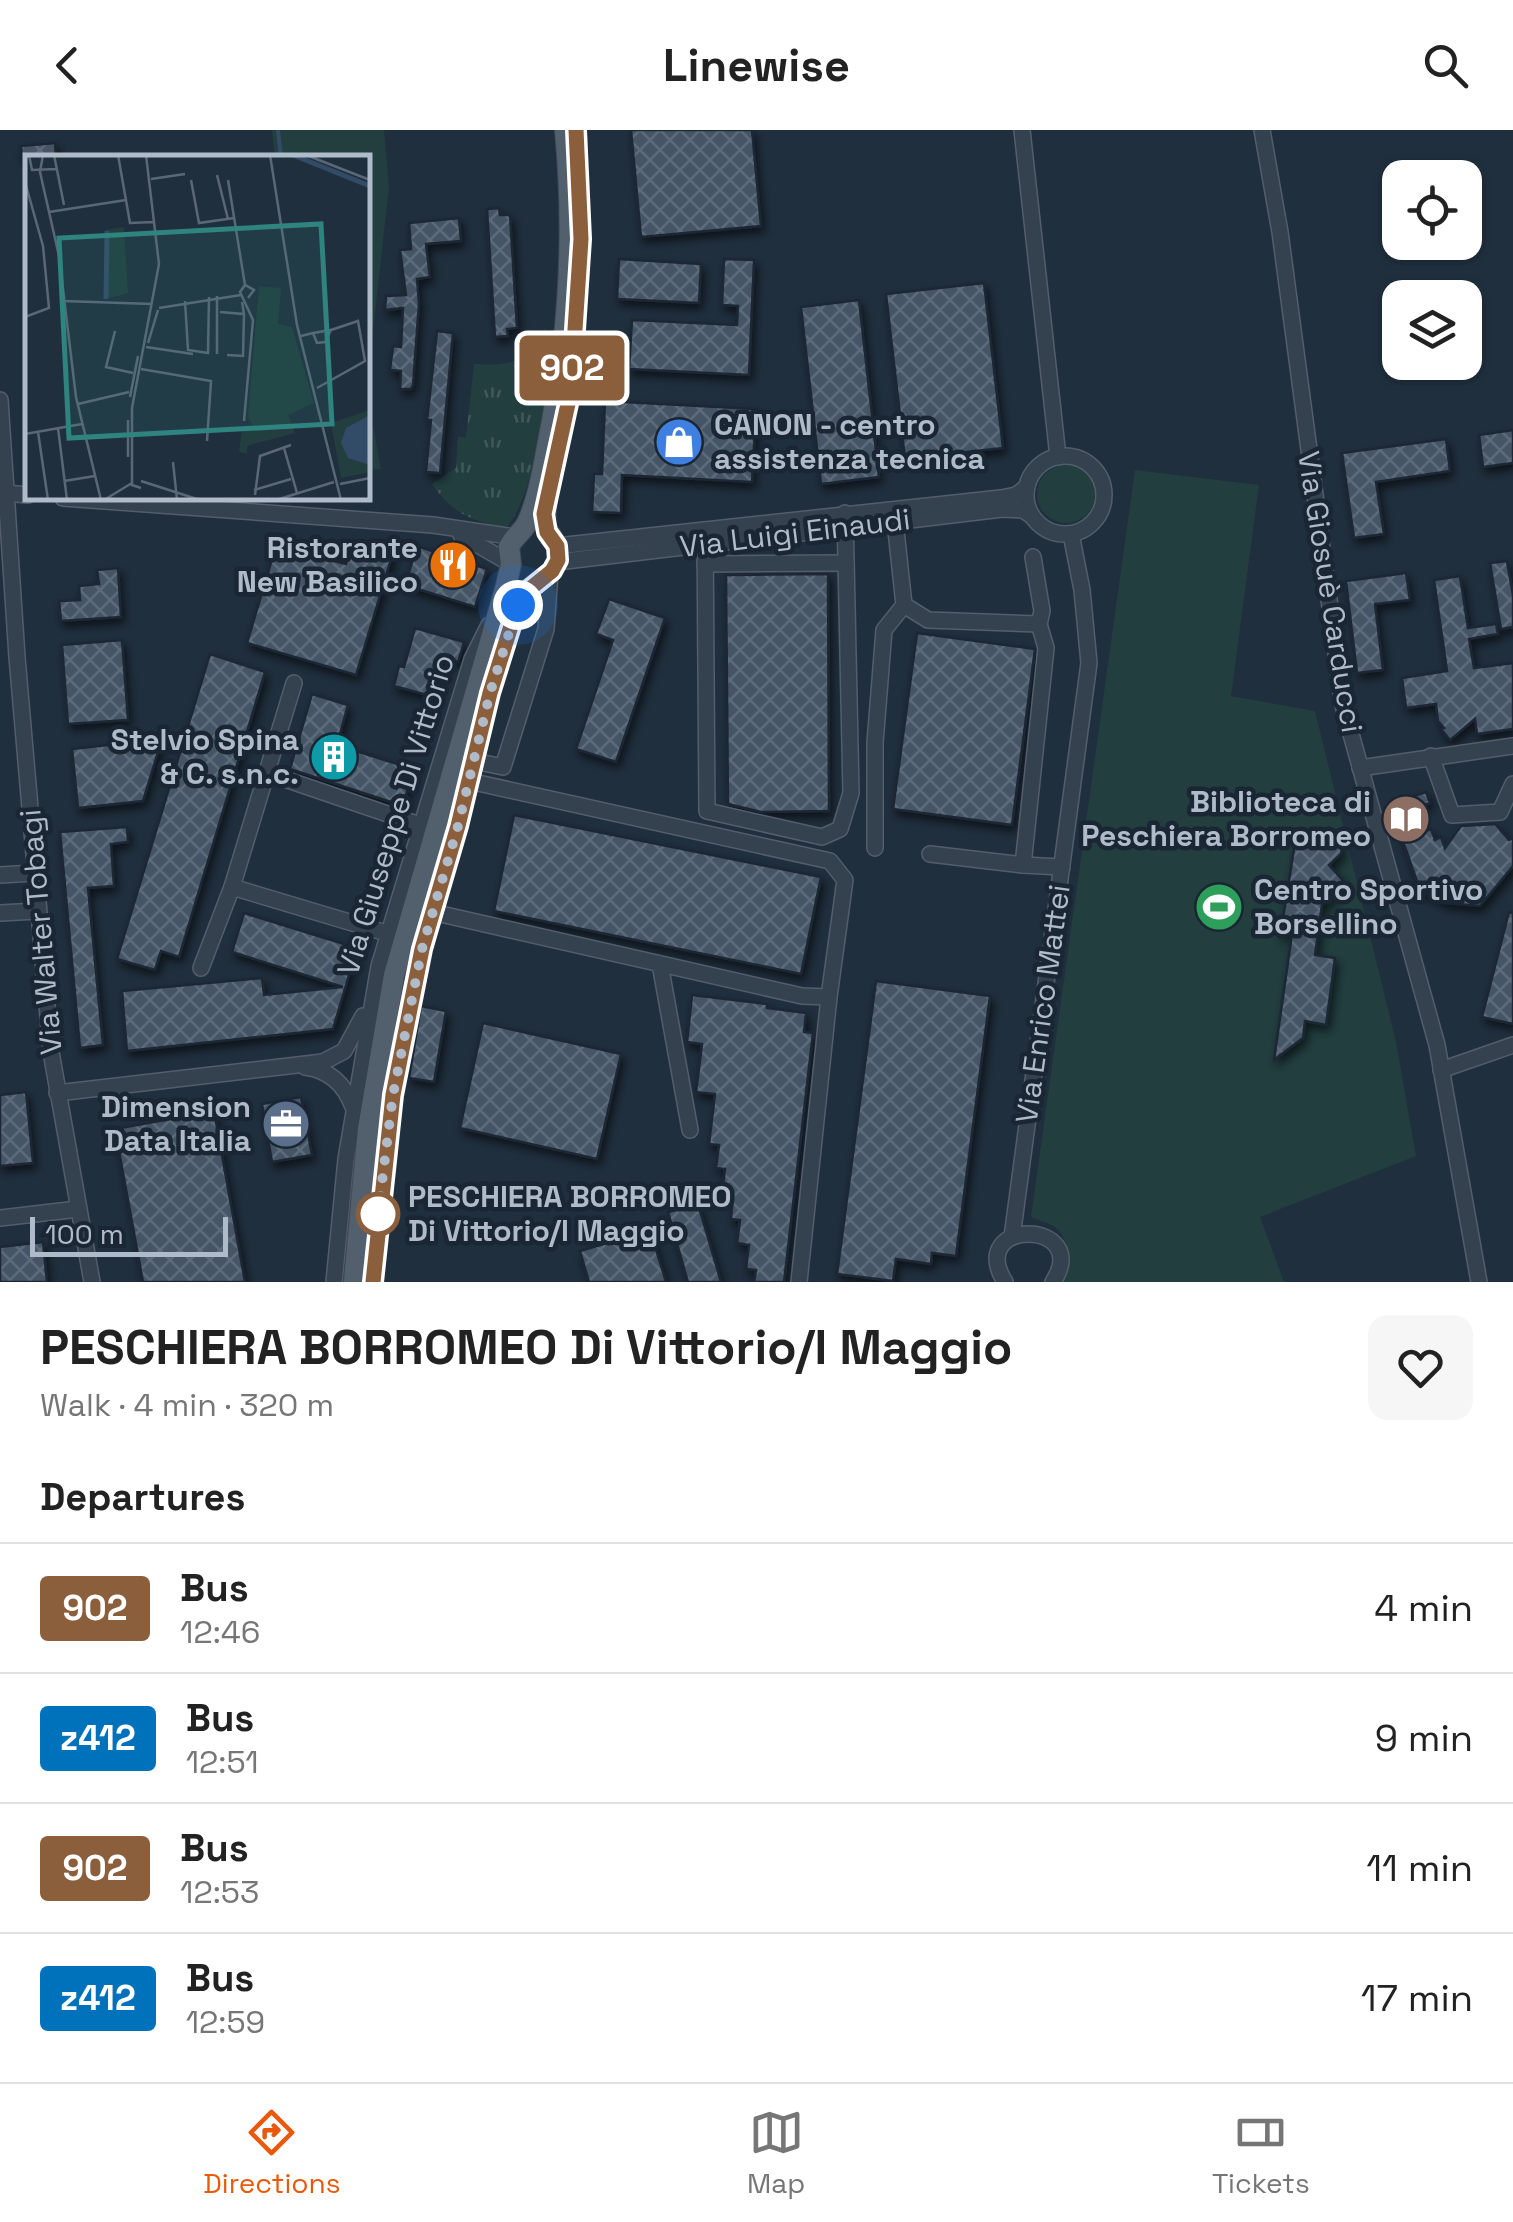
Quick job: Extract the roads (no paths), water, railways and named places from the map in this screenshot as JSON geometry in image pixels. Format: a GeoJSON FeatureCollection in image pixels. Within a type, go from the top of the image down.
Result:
{"type":"FeatureCollection","features":[{"type":"Feature","properties":{"kind":"main road","name":"Via Giuseppe Di Vittorio"},"geometry":{"type":"LineString","coordinates":[[461,781],[511,564],[508,550],[534,504],[546,453],[568,310],[570,219],[566,130]]}},
{"type":"Feature","properties":{"kind":"main road"},"geometry":{"type":"LineString","coordinates":[[551,558],[545,503],[571,390],[577,304],[581,191],[576,130]]}},
{"type":"Feature","properties":{"kind":"main road"},"geometry":{"type":"LineString","coordinates":[[518,534],[534,528],[551,558]]}},
{"type":"Feature","properties":{"kind":"main road","name":"Via Giuseppe Di Vittorio"},"geometry":{"type":"LineString","coordinates":[[354,1282],[366,1146],[394,975],[413,901],[461,781],[518,605],[551,558]]}},
{"type":"Feature","properties":{"kind":"main road"},"geometry":{"type":"LineString","coordinates":[[511,564],[525,577],[551,558]]}},
{"type":"Feature","properties":{"kind":"street"},"geometry":{"type":"LineString","coordinates":[[1022,130],[1058,457]]}},
{"type":"Feature","properties":{"kind":"street","name":"Via Giosuè Carducci"},"geometry":{"type":"LineString","coordinates":[[1262,130],[1280,232],[1343,705],[1421,981],[1479,1282]]}},
{"type":"Feature","properties":{"kind":"street","name":"Via Walter Tobagi"},"geometry":{"type":"LineString","coordinates":[[0,400],[34,873],[58,1093],[92,1282]]}},
{"type":"Feature","properties":{"kind":"street"},"geometry":{"type":"LineString","coordinates":[[1058,457],[1070,457],[1093,468],[1104,490],[1104,502],[1092,523],[1070,534],[1049,530],[1032,516],[1028,507],[1027,487],[1038,468],[1058,457]]}},
{"type":"Feature","properties":{"kind":"street","name":"Via Luigi Einaudi"},"geometry":{"type":"LineString","coordinates":[[894,515],[1001,498],[1027,487]]}},
{"type":"Feature","properties":{"kind":"street"},"geometry":{"type":"LineString","coordinates":[[5,493],[25,495]]}},
{"type":"Feature","properties":{"kind":"street"},"geometry":{"type":"LineString","coordinates":[[89,500],[518,534]]}},
{"type":"Feature","properties":{"kind":"street","name":"Via Luigi Einaudi"},"geometry":{"type":"LineString","coordinates":[[551,558],[894,515],[1002,509],[1023,510],[1032,516]]}},
{"type":"Feature","properties":{"kind":"street"},"geometry":{"type":"LineString","coordinates":[[875,848],[875,743],[884,630],[904,605],[894,515]]}},
{"type":"Feature","properties":{"kind":"street"},"geometry":{"type":"LineString","coordinates":[[705,537],[707,812],[822,836],[840,829],[851,793],[845,520]]}},
{"type":"Feature","properties":{"kind":"street"},"geometry":{"type":"LineString","coordinates":[[444,527],[511,564]]}},
{"type":"Feature","properties":{"kind":"street","name":"Via Enrico Mattei"},"geometry":{"type":"LineString","coordinates":[[1004,1282],[999,1254],[1012,1236],[1089,662],[1082,590],[1070,534]]}},
{"type":"Feature","properties":{"kind":"street"},"geometry":{"type":"LineString","coordinates":[[1023,865],[1046,648],[1039,624],[1042,610],[1033,557]]}},
{"type":"Feature","properties":{"kind":"street"},"geometry":{"type":"LineString","coordinates":[[474,760],[503,767],[546,629],[551,558]]}},
{"type":"Feature","properties":{"kind":"street"},"geometry":{"type":"LineString","coordinates":[[705,564],[846,563]]}},
{"type":"Feature","properties":{"kind":"street"},"geometry":{"type":"LineString","coordinates":[[904,605],[928,620],[1039,624]]}},
{"type":"Feature","properties":{"kind":"street","name":"Via Giuseppe Di Vittorio"},"geometry":{"type":"LineString","coordinates":[[334,1282],[342,1187],[386,933],[472,659],[500,609]]}},
{"type":"Feature","properties":{"kind":"street"},"geometry":{"type":"LineString","coordinates":[[200,968],[232,887],[294,682]]}},
{"type":"Feature","properties":{"kind":"street","name":"Via Giuseppe Di Vittorio"},"geometry":{"type":"LineString","coordinates":[[374,1282],[393,1095],[416,974],[461,781],[474,760],[490,693]]}},
{"type":"Feature","properties":{"kind":"street"},"geometry":{"type":"LineString","coordinates":[[1360,768],[1513,746]]}},
{"type":"Feature","properties":{"kind":"street"},"geometry":{"type":"LineString","coordinates":[[1431,756],[1452,815],[1500,812],[1513,784]]}},
{"type":"Feature","properties":{"kind":"street"},"geometry":{"type":"LineString","coordinates":[[267,773],[420,825]]}},
{"type":"Feature","properties":{"kind":"street"},"geometry":{"type":"LineString","coordinates":[[461,781],[830,861],[845,880],[799,1282]]}},
{"type":"Feature","properties":{"kind":"street"},"geometry":{"type":"LineString","coordinates":[[930,854],[1062,867]]}},
{"type":"Feature","properties":{"kind":"street"},"geometry":{"type":"LineString","coordinates":[[0,875],[34,873]]}},
{"type":"Feature","properties":{"kind":"street"},"geometry":{"type":"LineString","coordinates":[[232,887],[386,933]]}},
{"type":"Feature","properties":{"kind":"street"},"geometry":{"type":"LineString","coordinates":[[0,913],[38,911]]}},
{"type":"Feature","properties":{"kind":"street"},"geometry":{"type":"LineString","coordinates":[[432,912],[802,996],[829,997]]}},
{"type":"Feature","properties":{"kind":"street"},"geometry":{"type":"LineString","coordinates":[[660,964],[690,1130]]}},
{"type":"Feature","properties":{"kind":"street"},"geometry":{"type":"LineString","coordinates":[[58,1093],[323,1062],[344,1051],[358,1031],[375,985]]}},
{"type":"Feature","properties":{"kind":"street"},"geometry":{"type":"LineString","coordinates":[[1441,1070],[1513,1044]]}},
{"type":"Feature","properties":{"kind":"street"},"geometry":{"type":"LineString","coordinates":[[301,1066],[316,1068],[338,1082],[347,1091],[354,1110]]}},
{"type":"Feature","properties":{"kind":"street"},"geometry":{"type":"LineString","coordinates":[[0,1218],[78,1209]]}},
{"type":"Feature","properties":{"kind":"street"},"geometry":{"type":"LineString","coordinates":[[1012,1236],[1030,1232],[1048,1239],[1059,1255],[1060,1265],[1053,1282]]}},
{"type":"Feature","properties":{"kind":"waterway"},"geometry":{"type":"LineString","coordinates":[[278,130],[281,155]]}},
{"type":"Feature","properties":{"kind":"place","name":"CANON - centro assistenza tecnica"},"geometry":{"type":"Point","coordinates":[679,442]}},
{"type":"Feature","properties":{"kind":"place","name":"Ristorante New Basilico"},"geometry":{"type":"Point","coordinates":[453,565]}},
{"type":"Feature","properties":{"kind":"place","name":"Stelvio Spina & C. s.n.c."},"geometry":{"type":"Point","coordinates":[334,757]}},
{"type":"Feature","properties":{"kind":"place","name":"Biblioteca di Peschiera Borromeo"},"geometry":{"type":"Point","coordinates":[1406,819]}},
{"type":"Feature","properties":{"kind":"place","name":"Centro Sportivo Borsellino"},"geometry":{"type":"Point","coordinates":[1219,907]}},
{"type":"Feature","properties":{"kind":"place","name":"Dimension Data Italia"},"geometry":{"type":"Point","coordinates":[286,1124]}},
{"type":"Feature","properties":{"kind":"place","name":"PESCHIERA BORROMEO Di Vittorio/I Maggio"},"geometry":{"type":"Point","coordinates":[378,1214]}}]}
